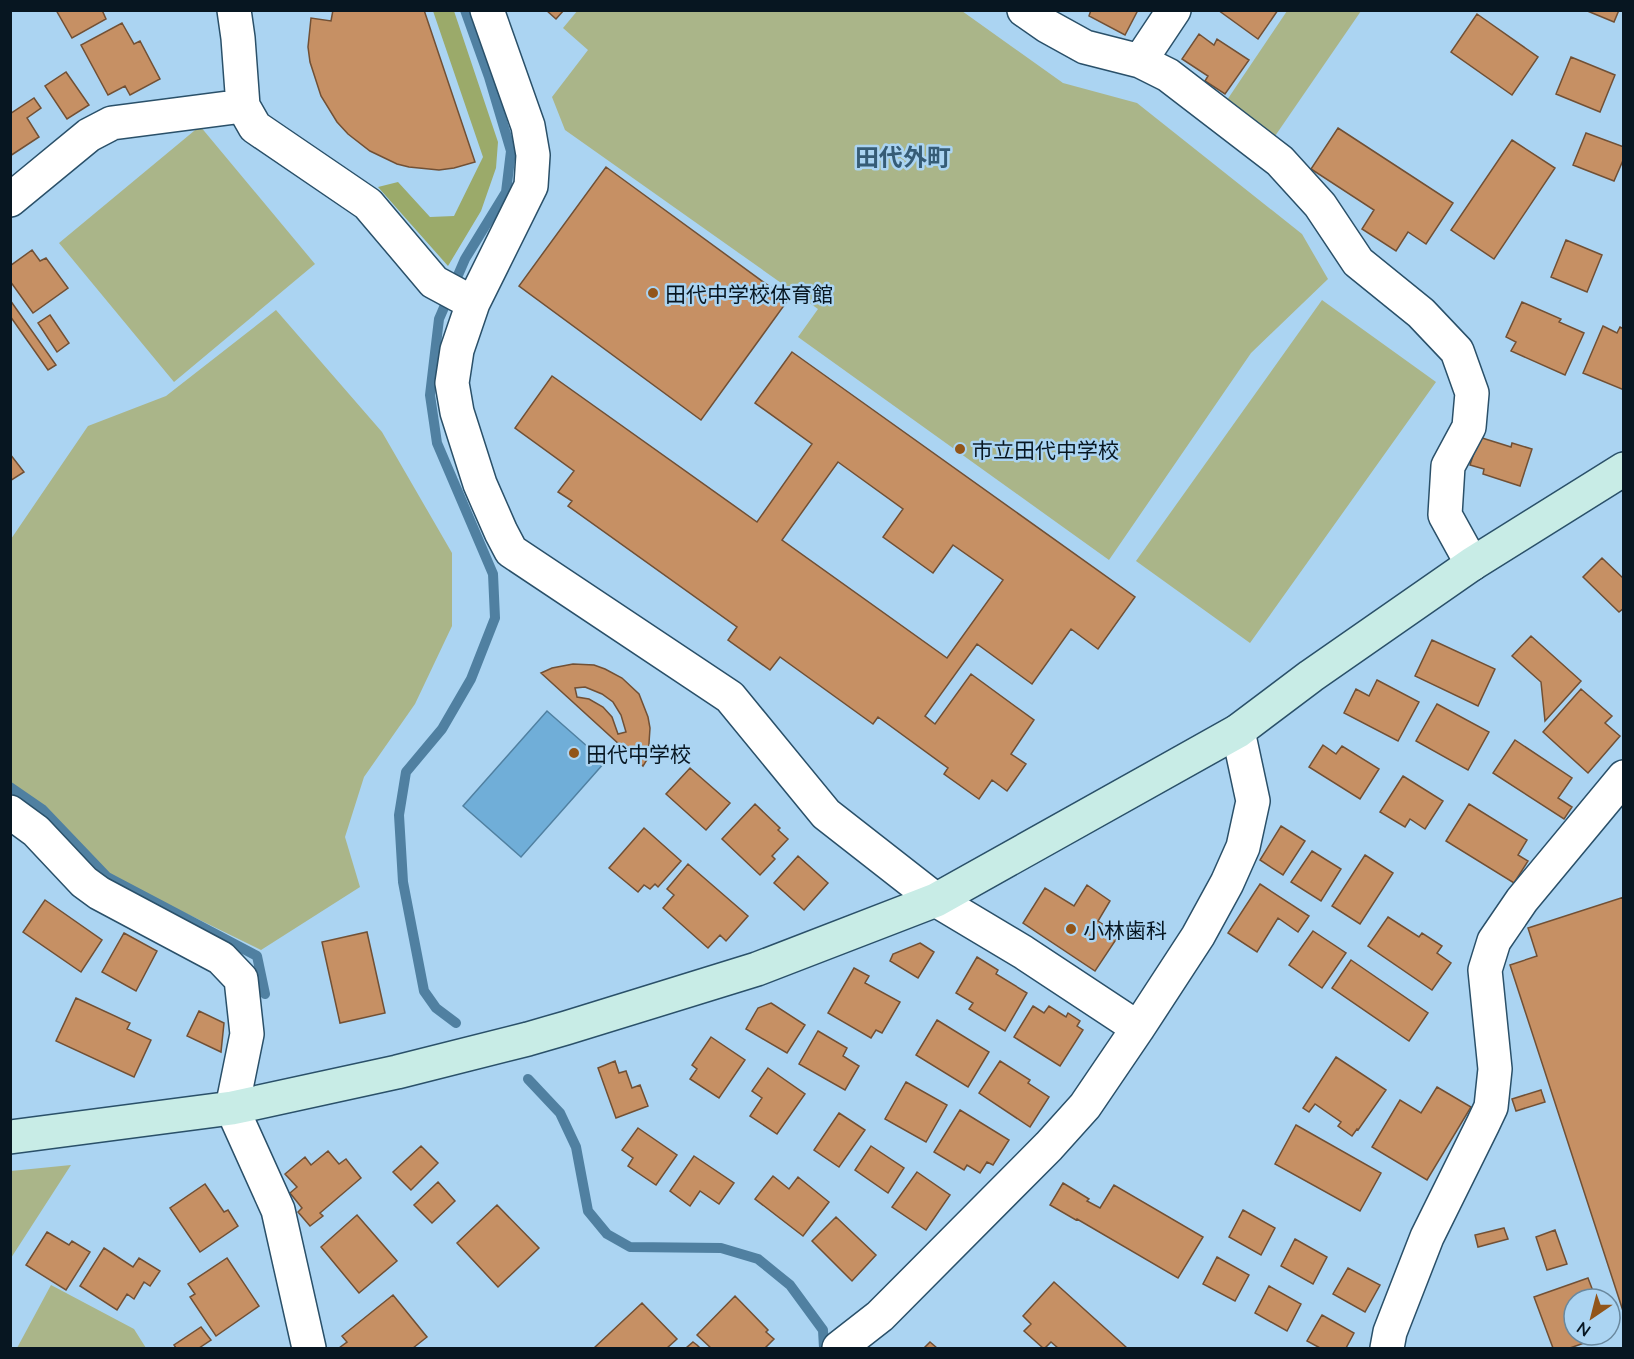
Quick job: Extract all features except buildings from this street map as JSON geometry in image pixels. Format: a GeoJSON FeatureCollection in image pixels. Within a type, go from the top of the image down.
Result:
{"type":"FeatureCollection","features":[{"type":"Feature","properties":{"kind":"street"},"geometry":{"type":"LineString","coordinates":[[234,10],[243,106],[255,127],[368,204],[434,282],[473,303]]}},
{"type":"Feature","properties":{"kind":"street"},"geometry":{"type":"LineString","coordinates":[[487,10],[528,126],[533,155],[531,186],[473,303],[457,350],[452,383],[456,412],[480,484],[511,551],[730,697],[826,814],[936,900],[1023,952],[1138,1028]]}},
{"type":"Feature","properties":{"kind":"street"},"geometry":{"type":"LineString","coordinates":[[1024,10],[1085,47],[1140,61],[1168,75],[1280,161],[1320,205],[1358,262],[1421,313],[1457,351],[1472,393],[1469,427],[1448,466],[1445,514],[1472,564]]}},
{"type":"Feature","properties":{"kind":"street"},"geometry":{"type":"LineString","coordinates":[[1140,61],[1174,10]]}},
{"type":"Feature","properties":{"kind":"street"},"geometry":{"type":"LineString","coordinates":[[10,200],[89,135],[112,123],[243,106]]}},
{"type":"Feature","properties":{"kind":"street"},"geometry":{"type":"LineString","coordinates":[[10,1137],[232,1108],[397,1072],[566,1028],[758,969],[936,900],[1238,731],[1311,676],[1472,564],[1623,469]]}},
{"type":"Feature","properties":{"kind":"street"},"geometry":{"type":"LineString","coordinates":[[845,1343],[880,1316],[1049,1146],[1085,1106],[1198,936],[1227,883],[1243,847],[1253,801],[1238,731]]}},
{"type":"Feature","properties":{"kind":"street"},"geometry":{"type":"LineString","coordinates":[[1388,1348],[1390,1332],[1427,1237],[1491,1107],[1495,1069],[1485,970],[1494,941],[1522,900],[1623,777]]}},
{"type":"Feature","properties":{"kind":"street"},"geometry":{"type":"LineString","coordinates":[[10,812],[36,831],[84,882],[221,958],[241,980],[247,1034],[232,1108],[278,1210],[309,1348]]}},
{"type":"Feature","properties":{"kind":"green space"},"geometry":{"type":"Polygon","coordinates":[[[578,10],[962,11],[1063,83],[1137,103],[1302,234],[1328,279],[1251,353],[1109,560],[798,337],[818,309],[565,130],[552,97],[588,50],[563,28],[578,10]]]}},
{"type":"Feature","properties":{"kind":"green space"},"geometry":{"type":"Polygon","coordinates":[[[433,11],[454,11],[498,142],[496,168],[481,211],[448,266],[378,187],[398,182],[430,217],[454,216],[483,157],[433,11]]]}},
{"type":"Feature","properties":{"kind":"green space"},"geometry":{"type":"Polygon","coordinates":[[[1287,11],[1361,11],[1273,139],[1225,103],[1287,11]]]}},
{"type":"Feature","properties":{"kind":"green space"},"geometry":{"type":"Polygon","coordinates":[[[200,126],[315,264],[174,382],[59,243],[200,126]]]}},
{"type":"Feature","properties":{"kind":"green space"},"geometry":{"type":"Polygon","coordinates":[[[1322,300],[1436,382],[1250,643],[1136,561],[1322,300]]]}},
{"type":"Feature","properties":{"kind":"green space"},"geometry":{"type":"Polygon","coordinates":[[[276,310],[382,432],[452,553],[452,626],[415,704],[364,777],[345,837],[360,887],[261,950],[112,877],[47,812],[11,785],[11,539],[88,426],[166,396],[276,310]]]}},
{"type":"Feature","properties":{"kind":"green space"},"geometry":{"type":"Polygon","coordinates":[[[71,1165],[11,1258],[11,1171],[71,1165]]]}},
{"type":"Feature","properties":{"kind":"green space"},"geometry":{"type":"Polygon","coordinates":[[[51,1285],[134,1329],[146,1348],[17,1348],[51,1285]]]}},
{"type":"Feature","properties":{"kind":"water"},"geometry":{"type":"Polygon","coordinates":[[[547,711],[605,762],[521,857],[463,806],[547,711]]]}},
{"type":"Feature","properties":{"kind":"waterway"},"geometry":{"type":"LineString","coordinates":[[456,1023],[436,1008],[424,991],[403,882],[399,815],[406,772],[442,729],[471,679],[495,618],[493,574],[437,443],[430,395],[439,319],[465,259],[506,192],[511,151],[489,77],[465,10]]}},
{"type":"Feature","properties":{"kind":"waterway"},"geometry":{"type":"LineString","coordinates":[[10,787],[42,809],[107,877],[257,956],[265,994]]}},
{"type":"Feature","properties":{"kind":"waterway"},"geometry":{"type":"LineString","coordinates":[[528,1079],[560,1113],[576,1147],[588,1211],[607,1234],[630,1247],[721,1248],[758,1259],[790,1285],[823,1330],[824,1348]]}},
{"type":"Feature","properties":{"kind":"place","name":"田代中学校体育館"},"geometry":{"type":"Point","coordinates":[653,293]}},
{"type":"Feature","properties":{"kind":"place","name":"市立田代中学校"},"geometry":{"type":"Point","coordinates":[960,449]}},
{"type":"Feature","properties":{"kind":"place","name":"田代中学校"},"geometry":{"type":"Point","coordinates":[574,753]}},
{"type":"Feature","properties":{"kind":"place","name":"小林歯科"},"geometry":{"type":"Point","coordinates":[1071,929]}},
{"type":"Feature","properties":{"kind":"district","name":"田代外町"},"geometry":{"type":"Point","coordinates":[903,156]}}]}
